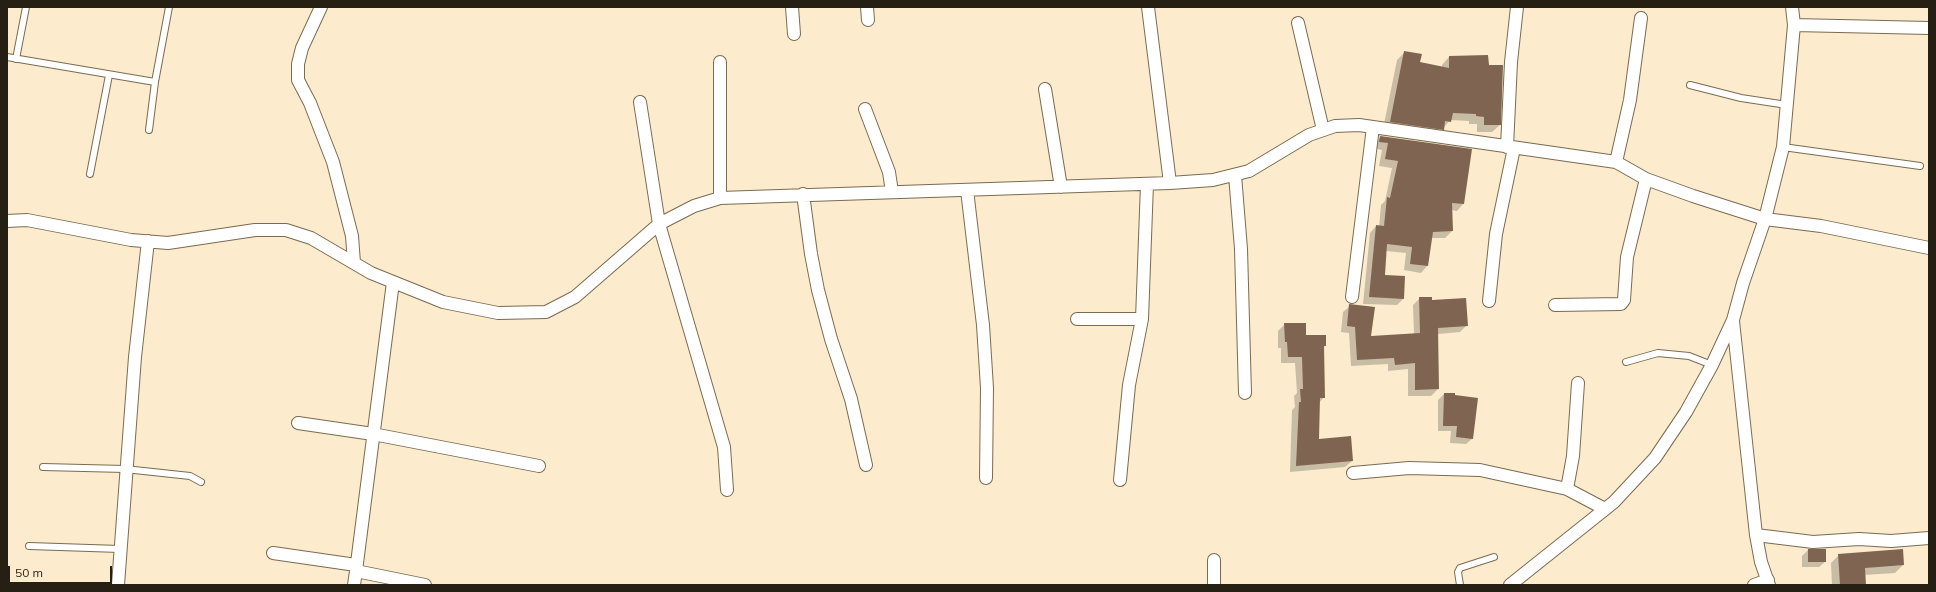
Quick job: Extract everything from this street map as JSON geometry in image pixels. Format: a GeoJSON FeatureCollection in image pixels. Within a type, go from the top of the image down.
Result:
{"type":"FeatureCollection","features":[{"type":"Feature","properties":{"kind":"street"},"geometry":{"type":"LineString","coordinates":[[321,7],[302,48],[298,64],[298,80],[310,103],[333,162],[352,236],[354,263]]}},
{"type":"Feature","properties":{"kind":"street"},"geometry":{"type":"LineString","coordinates":[[792,7],[794,34]]}},
{"type":"Feature","properties":{"kind":"street"},"geometry":{"type":"LineString","coordinates":[[867,7],[868,20]]}},
{"type":"Feature","properties":{"kind":"street"},"geometry":{"type":"LineString","coordinates":[[1148,7],[1170,183]]}},
{"type":"Feature","properties":{"kind":"street"},"geometry":{"type":"LineString","coordinates":[[1489,301],[1496,234],[1510,147],[1512,62],[1517,7]]}},
{"type":"Feature","properties":{"kind":"street"},"geometry":{"type":"LineString","coordinates":[[1510,585],[1614,502],[1655,458],[1686,412],[1712,365],[1733,320],[1765,219],[1783,147],[1794,25],[1792,7]]}},
{"type":"Feature","properties":{"kind":"street"},"geometry":{"type":"LineString","coordinates":[[1616,162],[1630,100],[1641,18]]}},
{"type":"Feature","properties":{"kind":"street"},"geometry":{"type":"LineString","coordinates":[[1298,23],[1323,130]]}},
{"type":"Feature","properties":{"kind":"street"},"geometry":{"type":"LineString","coordinates":[[1794,25],[1929,28]]}},
{"type":"Feature","properties":{"kind":"street"},"geometry":{"type":"LineString","coordinates":[[720,62],[720,198]]}},
{"type":"Feature","properties":{"kind":"street"},"geometry":{"type":"LineString","coordinates":[[1045,88],[1061,187]]}},
{"type":"Feature","properties":{"kind":"street"},"geometry":{"type":"LineString","coordinates":[[640,102],[659,224],[724,447],[727,490]]}},
{"type":"Feature","properties":{"kind":"street"},"geometry":{"type":"LineString","coordinates":[[865,109],[884,158],[892,192]]}},
{"type":"Feature","properties":{"kind":"street"},"geometry":{"type":"LineString","coordinates":[[7,221],[27,220],[131,240],[168,243],[255,230],[286,230],[311,238],[371,273],[443,302],[498,313],[546,312],[575,297],[659,224],[694,206],[720,198],[803,194],[1148,184],[1213,180],[1249,171],[1309,135],[1335,126],[1359,125],[1616,162],[1646,179],[1765,219],[1821,226],[1929,248]]}},
{"type":"Feature","properties":{"kind":"street"},"geometry":{"type":"LineString","coordinates":[[1352,298],[1372,127]]}},
{"type":"Feature","properties":{"kind":"street"},"geometry":{"type":"LineString","coordinates":[[1235,175],[1241,249],[1244,392]]}},
{"type":"Feature","properties":{"kind":"street"},"geometry":{"type":"LineString","coordinates":[[1555,305],[1621,304],[1624,300],[1627,257],[1646,179]]}},
{"type":"Feature","properties":{"kind":"street"},"geometry":{"type":"LineString","coordinates":[[1120,480],[1129,385],[1142,319],[1148,184]]}},
{"type":"Feature","properties":{"kind":"street"},"geometry":{"type":"LineString","coordinates":[[967,190],[983,325],[987,380],[986,478]]}},
{"type":"Feature","properties":{"kind":"street"},"geometry":{"type":"LineString","coordinates":[[803,194],[811,254],[818,290],[851,399],[866,465]]}},
{"type":"Feature","properties":{"kind":"street"},"geometry":{"type":"LineString","coordinates":[[118,585],[125,469],[135,357],[148,241]]}},
{"type":"Feature","properties":{"kind":"street"},"geometry":{"type":"LineString","coordinates":[[354,585],[393,282]]}},
{"type":"Feature","properties":{"kind":"street"},"geometry":{"type":"LineString","coordinates":[[1077,319],[1142,319]]}},
{"type":"Feature","properties":{"kind":"street"},"geometry":{"type":"LineString","coordinates":[[1733,320],[1756,535],[1761,562],[1768,582],[1754,585]]}},
{"type":"Feature","properties":{"kind":"street"},"geometry":{"type":"LineString","coordinates":[[1567,489],[1574,456],[1578,383]]}},
{"type":"Feature","properties":{"kind":"street"},"geometry":{"type":"LineString","coordinates":[[298,423],[373,434],[539,466]]}},
{"type":"Feature","properties":{"kind":"street"},"geometry":{"type":"LineString","coordinates":[[1352,473],[1409,468],[1480,470],[1567,489],[1605,509]]}},
{"type":"Feature","properties":{"kind":"street"},"geometry":{"type":"LineString","coordinates":[[1756,535],[1813,542],[1859,539],[1891,541],[1929,538]]}},
{"type":"Feature","properties":{"kind":"street"},"geometry":{"type":"LineString","coordinates":[[274,553],[356,568],[425,585]]}},
{"type":"Feature","properties":{"kind":"street"},"geometry":{"type":"LineString","coordinates":[[1214,560],[1214,585]]}},
{"type":"Feature","properties":{"kind":"lane"},"geometry":{"type":"LineString","coordinates":[[16,59],[26,7]]}},
{"type":"Feature","properties":{"kind":"lane"},"geometry":{"type":"LineString","coordinates":[[149,130],[155,82],[169,7]]}},
{"type":"Feature","properties":{"kind":"lane"},"geometry":{"type":"LineString","coordinates":[[7,57],[155,82]]}},
{"type":"Feature","properties":{"kind":"lane"},"geometry":{"type":"LineString","coordinates":[[90,174],[109,75]]}},
{"type":"Feature","properties":{"kind":"lane"},"geometry":{"type":"LineString","coordinates":[[1690,85],[1741,98],[1787,105]]}},
{"type":"Feature","properties":{"kind":"lane"},"geometry":{"type":"LineString","coordinates":[[1783,147],[1920,166]]}},
{"type":"Feature","properties":{"kind":"lane"},"geometry":{"type":"LineString","coordinates":[[1626,362],[1658,353],[1689,356],[1712,365]]}},
{"type":"Feature","properties":{"kind":"lane"},"geometry":{"type":"LineString","coordinates":[[43,467],[125,469],[190,476],[201,482]]}},
{"type":"Feature","properties":{"kind":"lane"},"geometry":{"type":"LineString","coordinates":[[29,546],[120,549]]}},
{"type":"Feature","properties":{"kind":"lane"},"geometry":{"type":"LineString","coordinates":[[1460,585],[1458,572],[1460,568],[1494,557]]}},
{"type":"Feature","properties":{"kind":"building"},"geometry":{"type":"Polygon","coordinates":[[[1404,51],[1422,54],[1420,62],[1449,68],[1449,56],[1488,55],[1489,65],[1503,65],[1501,125],[1484,125],[1484,117],[1476,116],[1476,114],[1453,113],[1451,122],[1445,121],[1444,130],[1390,122],[1404,51]]]}},
{"type":"Feature","properties":{"kind":"building"},"geometry":{"type":"Polygon","coordinates":[[[1380,136],[1472,149],[1464,204],[1452,203],[1453,231],[1433,232],[1428,266],[1410,264],[1412,247],[1387,244],[1385,275],[1405,276],[1404,299],[1369,297],[1376,225],[1384,226],[1387,197],[1390,198],[1398,161],[1385,159],[1388,143],[1379,142],[1380,136]]]}},
{"type":"Feature","properties":{"kind":"building"},"geometry":{"type":"Polygon","coordinates":[[[1419,297],[1432,297],[1432,300],[1466,298],[1468,326],[1438,328],[1439,389],[1415,390],[1415,363],[1395,365],[1394,358],[1357,360],[1355,327],[1347,326],[1349,304],[1375,307],[1371,336],[1420,333],[1419,297]]]}},
{"type":"Feature","properties":{"kind":"building"},"geometry":{"type":"Polygon","coordinates":[[[1284,323],[1306,323],[1306,335],[1326,335],[1326,346],[1324,346],[1325,398],[1320,398],[1319,439],[1351,436],[1353,461],[1296,466],[1299,402],[1301,402],[1300,389],[1303,389],[1302,357],[1288,357],[1287,342],[1285,342],[1284,323]]]}},
{"type":"Feature","properties":{"kind":"building"},"geometry":{"type":"Polygon","coordinates":[[[1444,393],[1455,393],[1455,395],[1478,398],[1473,439],[1456,437],[1457,426],[1443,426],[1444,393]]]}},
{"type":"Feature","properties":{"kind":"building"},"geometry":{"type":"Polygon","coordinates":[[[1808,549],[1826,549],[1826,562],[1808,562],[1808,549]]]}},
{"type":"Feature","properties":{"kind":"building"},"geometry":{"type":"Polygon","coordinates":[[[1903,549],[1904,565],[1865,568],[1866,585],[1840,585],[1838,554],[1903,549]]]}}]}
